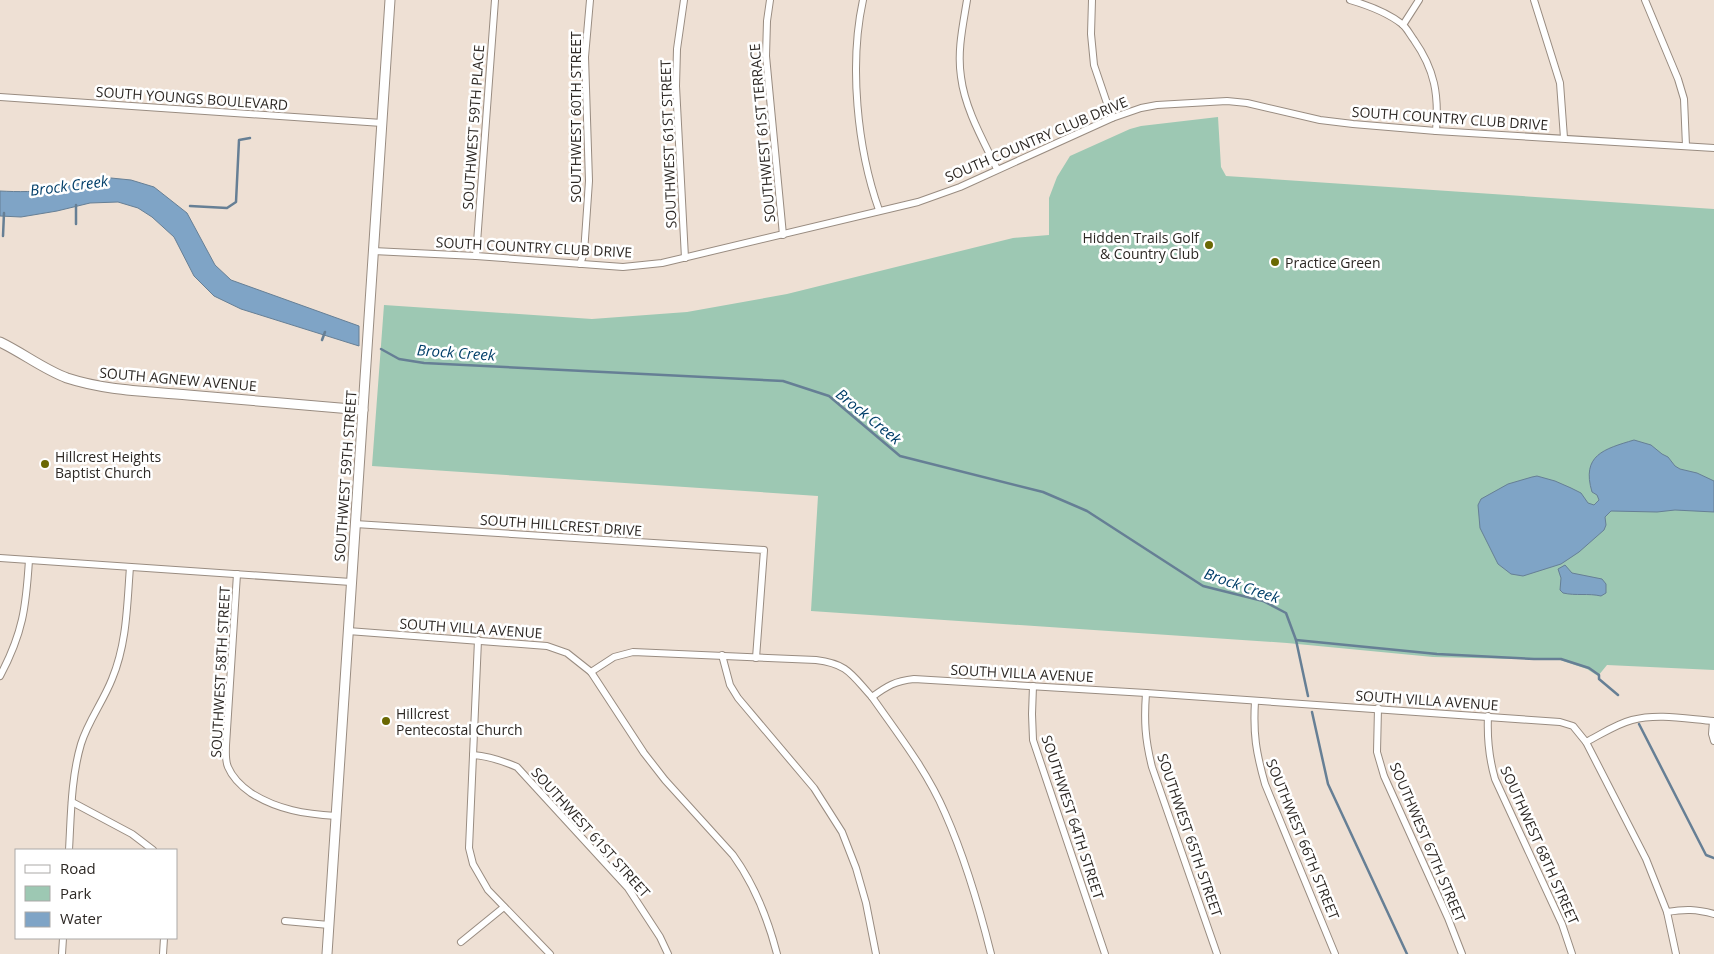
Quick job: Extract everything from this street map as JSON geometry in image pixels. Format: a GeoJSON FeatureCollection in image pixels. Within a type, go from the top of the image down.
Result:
{"type":"FeatureCollection","features":[{"type":"Feature","properties":{"kind":"main road","name":"SOUTHWEST 59TH STREET"},"geometry":{"type":"LineString","coordinates":[[327,954],[390,0]]}},
{"type":"Feature","properties":{"kind":"main road","name":"SOUTH AGNEW AVENUE"},"geometry":{"type":"LineString","coordinates":[[0,342],[38,365],[65,377],[91,385],[129,391],[363,410]]}},
{"type":"Feature","properties":{"kind":"street","name":"SOUTHWEST 59TH PLACE"},"geometry":{"type":"LineString","coordinates":[[476,256],[496,0]]}},
{"type":"Feature","properties":{"kind":"street","name":"SOUTHWEST 60TH STREET"},"geometry":{"type":"LineString","coordinates":[[580,264],[584,253],[590,181],[585,57],[590,0]]}},
{"type":"Feature","properties":{"kind":"street","name":"SOUTHWEST 61ST STREET"},"geometry":{"type":"LineString","coordinates":[[684,0],[677,49],[676,86],[685,258]]}},
{"type":"Feature","properties":{"kind":"street","name":"SOUTHWEST 61ST TERRACE"},"geometry":{"type":"LineString","coordinates":[[770,0],[766,56],[783,235]]}},
{"type":"Feature","properties":{"kind":"street"},"geometry":{"type":"LineString","coordinates":[[863,0],[856,45],[856,95],[870,186],[879,210]]}},
{"type":"Feature","properties":{"kind":"street"},"geometry":{"type":"LineString","coordinates":[[967,0],[960,46],[961,77],[970,112],[997,170]]}},
{"type":"Feature","properties":{"kind":"street"},"geometry":{"type":"LineString","coordinates":[[1092,0],[1091,34],[1094,65],[1112,118]]}},
{"type":"Feature","properties":{"kind":"street"},"geometry":{"type":"LineString","coordinates":[[1350,0],[1382,13],[1403,25],[1422,52],[1435,80],[1438,114],[1436,131]]}},
{"type":"Feature","properties":{"kind":"street"},"geometry":{"type":"LineString","coordinates":[[1403,25],[1420,0]]}},
{"type":"Feature","properties":{"kind":"street"},"geometry":{"type":"LineString","coordinates":[[1534,0],[1560,83],[1564,138]]}},
{"type":"Feature","properties":{"kind":"street"},"geometry":{"type":"LineString","coordinates":[[1644,0],[1678,79],[1684,99],[1686,146]]}},
{"type":"Feature","properties":{"kind":"street","name":"SOUTH YOUNGS BOULEVARD"},"geometry":{"type":"LineString","coordinates":[[0,97],[382,124]]}},
{"type":"Feature","properties":{"kind":"street","name":"SOUTH COUNTRY CLUB DRIVE"},"geometry":{"type":"LineString","coordinates":[[373,251],[476,256],[623,267],[662,263],[918,202],[960,187],[1112,118],[1141,108],[1157,105],[1227,101],[1246,103],[1320,120],[1436,131],[1714,148]]}},
{"type":"Feature","properties":{"kind":"street","name":"SOUTH HILLCREST DRIVE"},"geometry":{"type":"LineString","coordinates":[[355,524],[764,550],[756,658]]}},
{"type":"Feature","properties":{"kind":"street"},"geometry":{"type":"LineString","coordinates":[[0,558],[351,582]]}},
{"type":"Feature","properties":{"kind":"street"},"geometry":{"type":"LineString","coordinates":[[0,676],[20,632],[26,602],[29,560]]}},
{"type":"Feature","properties":{"kind":"street"},"geometry":{"type":"LineString","coordinates":[[69,849],[77,762],[81,745],[91,720],[111,682],[121,655],[130,567]]}},
{"type":"Feature","properties":{"kind":"street","name":"SOUTHWEST 58TH STREET"},"geometry":{"type":"LineString","coordinates":[[237,574],[226,745],[228,768],[238,783],[271,804],[296,812],[336,816]]}},
{"type":"Feature","properties":{"kind":"street","name":"SOUTH VILLA AVENUE"},"geometry":{"type":"LineString","coordinates":[[348,631],[547,646],[567,653],[591,672],[665,780],[733,855],[758,899],[777,954]]}},
{"type":"Feature","properties":{"kind":"street"},"geometry":{"type":"LineString","coordinates":[[478,640],[469,848],[473,864],[488,890],[550,954]]}},
{"type":"Feature","properties":{"kind":"street"},"geometry":{"type":"LineString","coordinates":[[591,672],[614,657],[633,652],[833,662],[847,670],[872,697],[903,741],[931,785],[945,812],[968,872],[991,954]]}},
{"type":"Feature","properties":{"kind":"street"},"geometry":{"type":"LineString","coordinates":[[722,655],[730,685],[738,698],[814,788],[842,832],[856,868],[866,903],[876,954]]}},
{"type":"Feature","properties":{"kind":"street","name":"SOUTH VILLA AVENUE"},"geometry":{"type":"LineString","coordinates":[[872,697],[889,684],[914,679],[1378,708],[1560,722],[1573,726],[1586,742],[1646,859],[1667,912],[1676,954]]}},
{"type":"Feature","properties":{"kind":"street","name":"SOUTHWEST 64TH STREET"},"geometry":{"type":"LineString","coordinates":[[1032,686],[1033,740],[1105,954]]}},
{"type":"Feature","properties":{"kind":"street","name":"SOUTHWEST 65TH STREET"},"geometry":{"type":"LineString","coordinates":[[1146,693],[1144,722],[1146,744],[1152,767],[1217,954]]}},
{"type":"Feature","properties":{"kind":"street","name":"SOUTHWEST 66TH STREET"},"geometry":{"type":"LineString","coordinates":[[1255,701],[1254,729],[1256,755],[1265,784],[1335,954]]}},
{"type":"Feature","properties":{"kind":"street","name":"SOUTHWEST 67TH STREET"},"geometry":{"type":"LineString","coordinates":[[1378,708],[1377,752],[1384,776],[1448,918],[1462,954]]}},
{"type":"Feature","properties":{"kind":"street","name":"SOUTHWEST 68TH STREET"},"geometry":{"type":"LineString","coordinates":[[1488,716],[1487,736],[1495,779],[1562,924],[1572,954]]}},
{"type":"Feature","properties":{"kind":"street"},"geometry":{"type":"LineString","coordinates":[[1586,742],[1629,720],[1663,717],[1714,721],[1712,734],[1714,741]]}},
{"type":"Feature","properties":{"kind":"street","name":"SOUTHWEST 61ST STREET"},"geometry":{"type":"LineString","coordinates":[[474,755],[501,760],[517,768],[628,888],[655,929],[668,954]]}},
{"type":"Feature","properties":{"kind":"street"},"geometry":{"type":"LineString","coordinates":[[72,802],[132,834],[152,849]]}},
{"type":"Feature","properties":{"kind":"street"},"geometry":{"type":"LineString","coordinates":[[461,942],[504,907]]}},
{"type":"Feature","properties":{"kind":"street"},"geometry":{"type":"LineString","coordinates":[[1667,912],[1698,909],[1714,914]]}},
{"type":"Feature","properties":{"kind":"street"},"geometry":{"type":"LineString","coordinates":[[285,921],[329,925]]}},
{"type":"Feature","properties":{"kind":"street"},"geometry":{"type":"LineString","coordinates":[[62,954],[63,939]]}},
{"type":"Feature","properties":{"kind":"street"},"geometry":{"type":"LineString","coordinates":[[163,954],[164,939]]}},
{"type":"Feature","properties":{"kind":"green space","name":"Hidden Trails Golf & Country Club"},"geometry":{"type":"Polygon","coordinates":[[[1218,117],[1221,167],[1226,176],[1714,209],[1714,670],[1607,665],[1598,676],[1587,669],[1560,660],[1433,657],[1287,643],[811,611],[818,496],[372,466],[384,305],[592,319],[687,312],[787,294],[1013,238],[1049,235],[1049,198],[1057,177],[1070,156],[1130,129],[1141,126],[1218,117]]]}},
{"type":"Feature","properties":{"kind":"water","name":"Brock Creek"},"geometry":{"type":"Polygon","coordinates":[[[111,178],[131,180],[154,187],[187,213],[215,265],[231,280],[359,326],[359,346],[241,309],[214,296],[194,276],[174,237],[152,217],[138,208],[118,202],[90,203],[21,217],[0,216],[0,191],[27,192],[48,190],[111,178]]]}},
{"type":"Feature","properties":{"kind":"water"},"geometry":{"type":"Polygon","coordinates":[[[1634,440],[1651,445],[1668,457],[1680,469],[1697,473],[1714,481],[1714,512],[1675,510],[1657,512],[1611,511],[1605,517],[1606,525],[1604,530],[1579,552],[1561,564],[1523,576],[1511,574],[1498,564],[1480,528],[1478,505],[1481,499],[1508,484],[1537,476],[1555,481],[1581,493],[1588,503],[1594,505],[1599,500],[1597,495],[1592,492],[1589,480],[1593,462],[1605,451],[1634,440]]]}},
{"type":"Feature","properties":{"kind":"water"},"geometry":{"type":"Polygon","coordinates":[[[1565,565],[1572,573],[1602,579],[1606,584],[1606,593],[1601,596],[1563,593],[1560,590],[1561,578],[1558,569],[1565,565]]]}},
{"type":"Feature","properties":{"kind":"waterway"},"geometry":{"type":"LineString","coordinates":[[190,206],[227,208],[236,202],[239,140],[250,138]]}},
{"type":"Feature","properties":{"kind":"waterway"},"geometry":{"type":"LineString","coordinates":[[76,205],[76,224]]}},
{"type":"Feature","properties":{"kind":"waterway"},"geometry":{"type":"LineString","coordinates":[[3,236],[4,213]]}},
{"type":"Feature","properties":{"kind":"waterway"},"geometry":{"type":"LineString","coordinates":[[322,340],[325,332]]}},
{"type":"Feature","properties":{"kind":"waterway","name":"Brock Creek"},"geometry":{"type":"LineString","coordinates":[[381,349],[399,359],[424,363],[783,381],[829,396],[900,456],[1043,492],[1087,511],[1203,586],[1263,601],[1286,613],[1296,640],[1308,696]]}},
{"type":"Feature","properties":{"kind":"waterway"},"geometry":{"type":"LineString","coordinates":[[1296,640],[1437,654],[1561,659],[1589,668],[1599,675],[1599,679],[1618,695]]}},
{"type":"Feature","properties":{"kind":"waterway","name":"Brock Creek"},"geometry":{"type":"LineString","coordinates":[[1312,712],[1328,784],[1407,954]]}},
{"type":"Feature","properties":{"kind":"waterway"},"geometry":{"type":"LineString","coordinates":[[1639,724],[1706,855],[1714,858]]}},
{"type":"Feature","properties":{"kind":"place","name":"Hidden Trails Golf & Country Club"},"geometry":{"type":"Point","coordinates":[1209,245]}},
{"type":"Feature","properties":{"kind":"place","name":"Practice Green"},"geometry":{"type":"Point","coordinates":[1275,262]}},
{"type":"Feature","properties":{"kind":"place","name":"Hillcrest Heights Baptist Church"},"geometry":{"type":"Point","coordinates":[45,464]}},
{"type":"Feature","properties":{"kind":"place","name":"Hillcrest Pentecostal Church"},"geometry":{"type":"Point","coordinates":[386,721]}}]}
